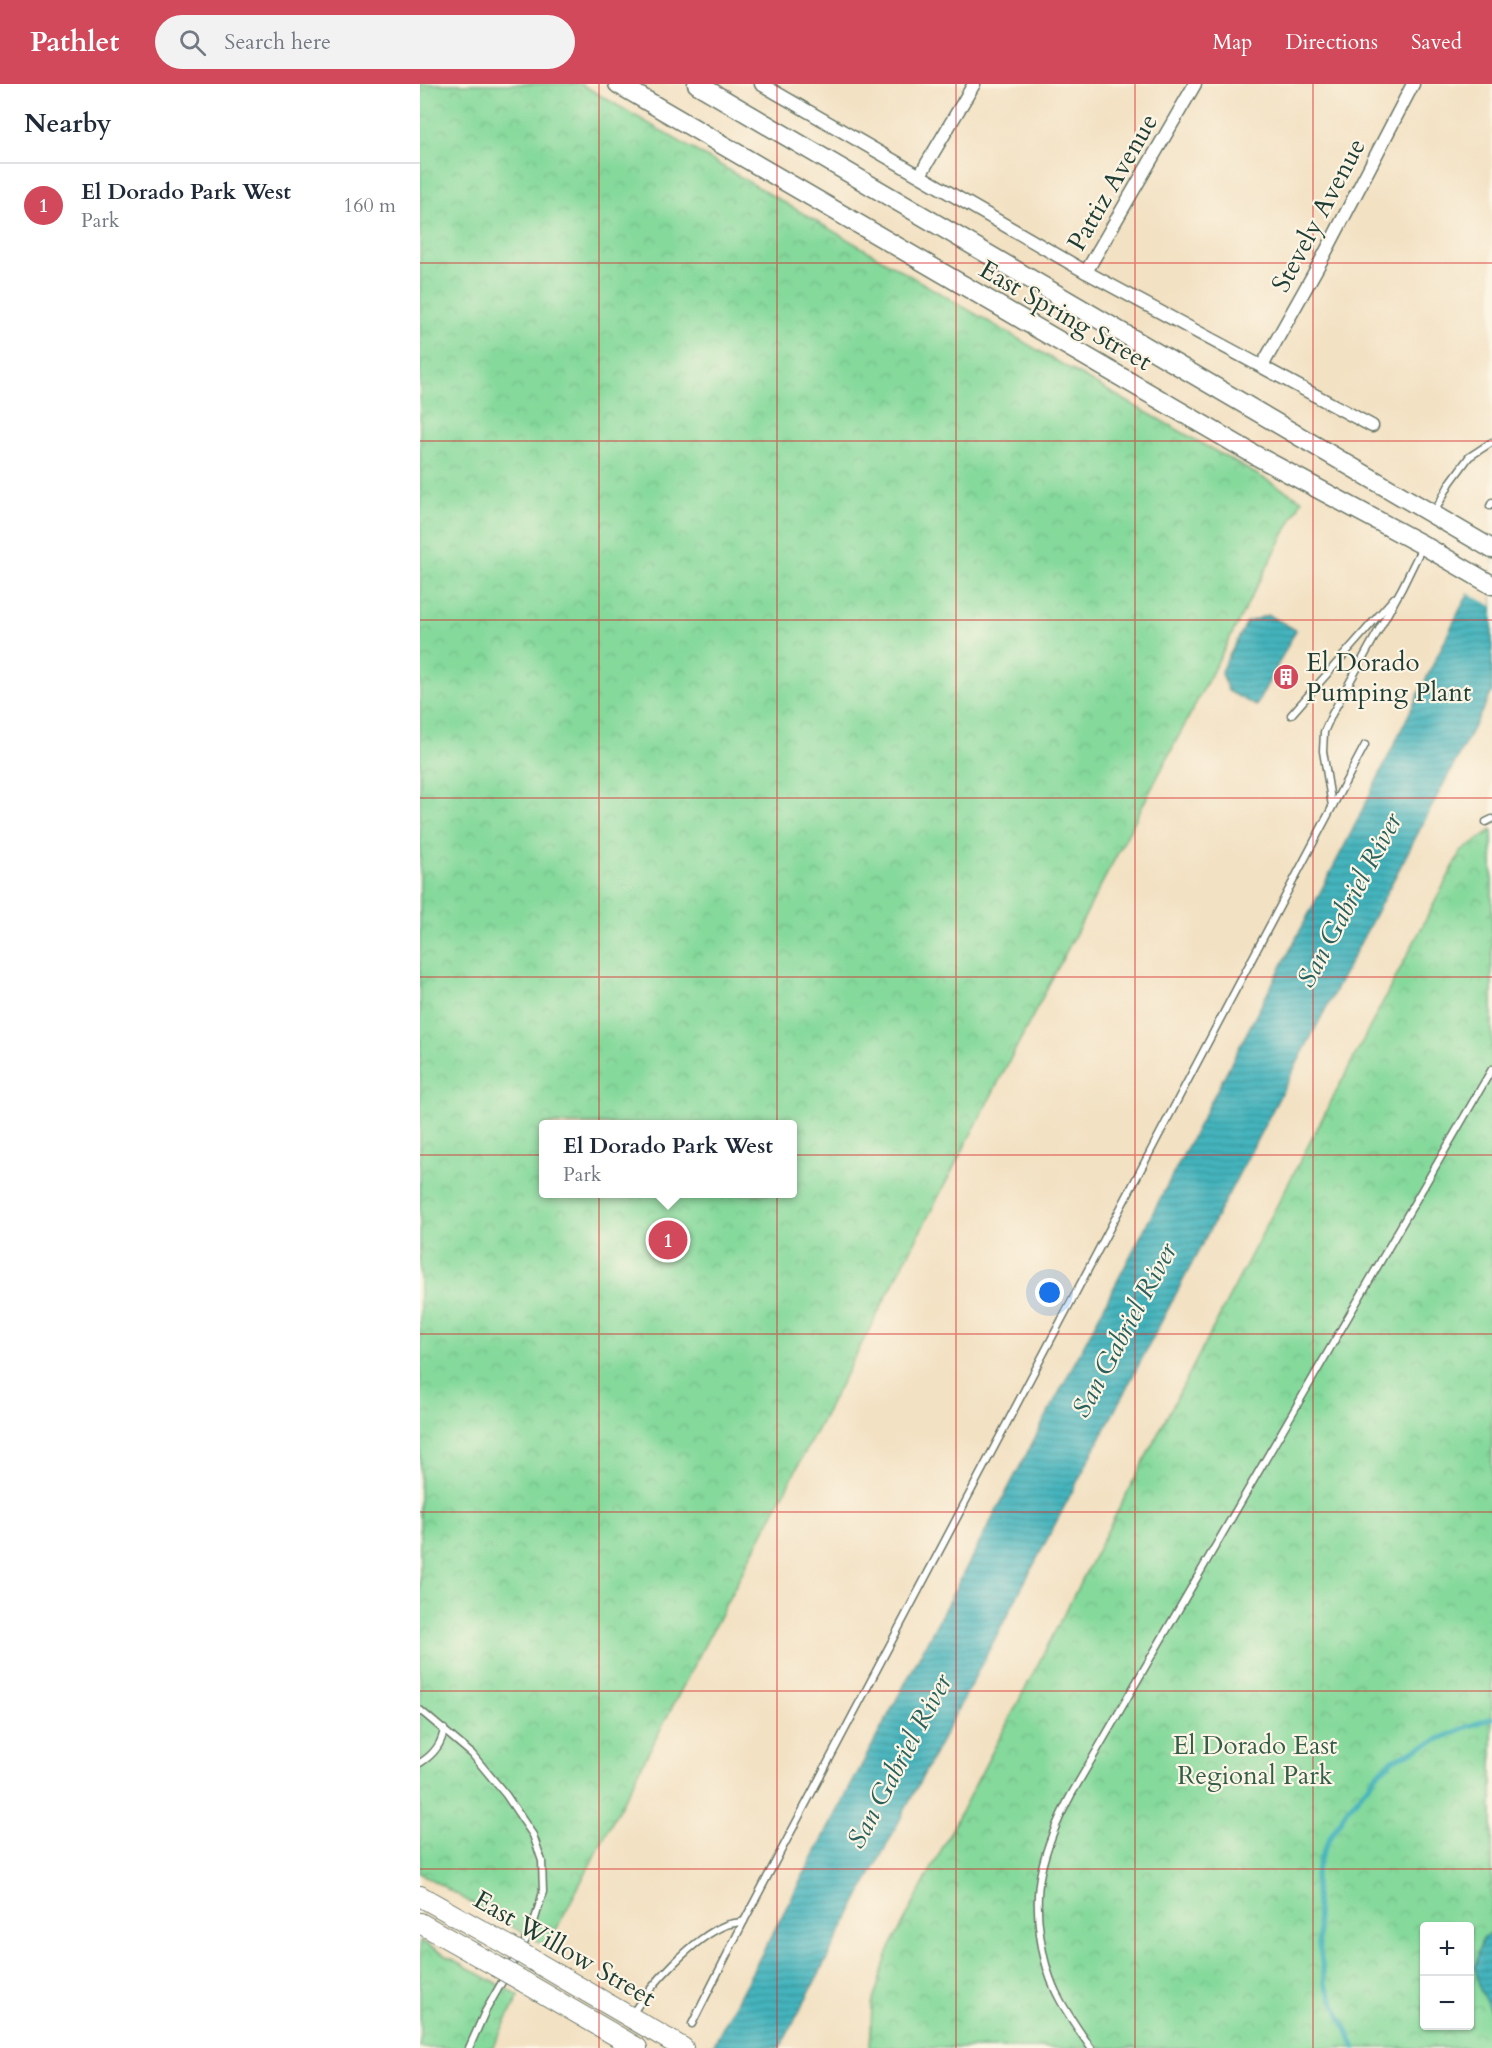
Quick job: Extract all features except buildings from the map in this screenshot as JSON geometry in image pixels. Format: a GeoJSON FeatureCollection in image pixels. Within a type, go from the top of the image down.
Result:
{"type":"FeatureCollection","features":[{"type":"Feature","properties":{"kind":"main road","name":"East Spring Street"},"geometry":{"type":"LineString","coordinates":[[618,84],[1255,455],[1423,545],[1492,585]]}},
{"type":"Feature","properties":{"kind":"main road","name":"East Spring Street"},"geometry":{"type":"LineString","coordinates":[[696,84],[1492,549]]}},
{"type":"Feature","properties":{"kind":"main road","name":"East Willow Street"},"geometry":{"type":"LineString","coordinates":[[420,1896],[683,2048]]}},
{"type":"Feature","properties":{"kind":"main road","name":"East Willow Street"},"geometry":{"type":"LineString","coordinates":[[420,1923],[524,1982],[629,2046]]}},
{"type":"Feature","properties":{"kind":"street","name":"East Spring Street"},"geometry":{"type":"LineString","coordinates":[[760,84],[1086,272],[1372,426]]}},
{"type":"Feature","properties":{"kind":"street"},"geometry":{"type":"LineString","coordinates":[[920,176],[974,84]]}},
{"type":"Feature","properties":{"kind":"street","name":"Pattiz Avenue"},"geometry":{"type":"LineString","coordinates":[[1086,272],[1195,84]]}},
{"type":"Feature","properties":{"kind":"street","name":"Stevely Avenue"},"geometry":{"type":"LineString","coordinates":[[1262,366],[1322,259],[1413,84]]}},
{"type":"Feature","properties":{"kind":"lane"},"geometry":{"type":"LineString","coordinates":[[1433,514],[1450,483],[1469,457],[1492,442]]}},
{"type":"Feature","properties":{"kind":"lane"},"geometry":{"type":"LineString","coordinates":[[1332,807],[1323,751],[1324,732],[1423,545]]}},
{"type":"Feature","properties":{"kind":"lane"},"geometry":{"type":"LineString","coordinates":[[1291,714],[1402,588]]}},
{"type":"Feature","properties":{"kind":"lane"},"geometry":{"type":"LineString","coordinates":[[693,2024],[744,1921],[1365,745]]}},
{"type":"Feature","properties":{"kind":"lane"},"geometry":{"type":"LineString","coordinates":[[1091,2048],[1058,1997],[1041,1939],[1039,1893],[1041,1873],[1053,1833],[1071,1795],[1492,1069]]}},
{"type":"Feature","properties":{"kind":"lane"},"geometry":{"type":"LineString","coordinates":[[420,1710],[472,1754],[506,1795],[533,1835],[542,1861],[543,1892],[532,1929],[485,2012],[469,2048]]}},
{"type":"Feature","properties":{"kind":"lane"},"geometry":{"type":"LineString","coordinates":[[420,1763],[429,1757],[443,1739],[444,1729]]}},
{"type":"Feature","properties":{"kind":"lane"},"geometry":{"type":"LineString","coordinates":[[638,2022],[638,2004],[678,1959],[705,1936],[726,1925],[744,1921]]}},
{"type":"Feature","properties":{"kind":"green space"},"geometry":{"type":"Polygon","coordinates":[[[420,84],[581,84],[1089,380],[1302,500],[547,1947],[420,1873],[420,84]]]}},
{"type":"Feature","properties":{"kind":"green space","name":"El Dorado East Regional Park"},"geometry":{"type":"Polygon","coordinates":[[[1492,830],[1492,2048],[870,2048],[872,2005],[888,1952],[1461,852],[1492,830]]]}},
{"type":"Feature","properties":{"kind":"green space"},"geometry":{"type":"Polygon","coordinates":[[[420,1941],[519,1996],[492,2048],[420,2048],[420,1941]]]}},
{"type":"Feature","properties":{"kind":"water","name":"San Gabriel River"},"geometry":{"type":"Polygon","coordinates":[[[1492,552],[1492,692],[780,2048],[712,2048],[1063,1385],[1351,833],[1460,609],[1492,552]]]}},
{"type":"Feature","properties":{"kind":"water"},"geometry":{"type":"Polygon","coordinates":[[[1268,615],[1296,630],[1256,706],[1228,691],[1221,671],[1247,622],[1268,615]]]}},
{"type":"Feature","properties":{"kind":"water"},"geometry":{"type":"Polygon","coordinates":[[[1492,1932],[1492,2014],[1480,1990],[1475,1967],[1482,1939],[1492,1932]]]}},
{"type":"Feature","properties":{"kind":"pier"},"geometry":{"type":"Polygon","coordinates":[[[1492,549],[1492,606],[1466,592],[1492,549]]]}},
{"type":"Feature","properties":{"kind":"waterway"},"geometry":{"type":"LineString","coordinates":[[1355,2048],[1325,1983],[1319,1944],[1315,1878],[1320,1859],[1345,1813],[1377,1774],[1393,1760],[1466,1727],[1492,1718]]}},
{"type":"Feature","properties":{"kind":"place","name":"El Dorado Pumping Plant"},"geometry":{"type":"Point","coordinates":[1286,677]}},
{"type":"Feature","properties":{"kind":"place","name":"El Dorado Park West"},"geometry":{"type":"Point","coordinates":[668,1240]}}]}
